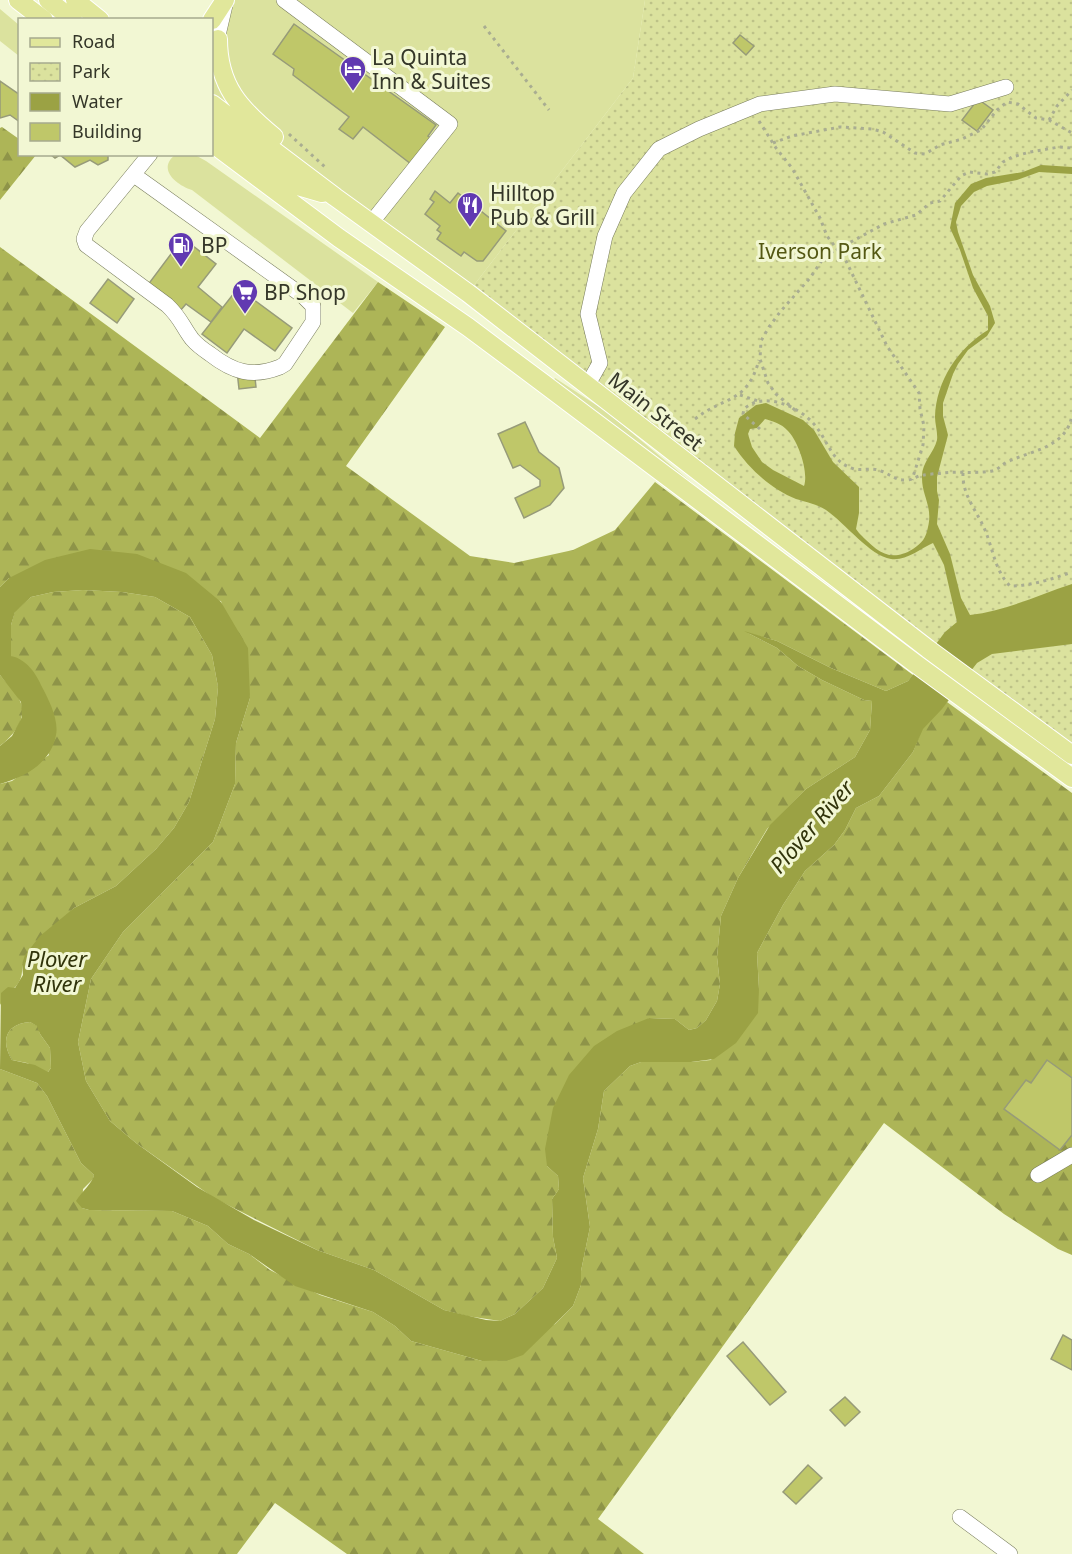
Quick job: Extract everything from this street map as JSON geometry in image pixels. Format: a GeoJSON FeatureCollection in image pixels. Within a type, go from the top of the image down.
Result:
{"type":"FeatureCollection","features":[{"type":"Feature","properties":{"kind":"main road"},"geometry":{"type":"LineString","coordinates":[[18,0],[30,18]]}},
{"type":"Feature","properties":{"kind":"main road"},"geometry":{"type":"LineString","coordinates":[[18,0],[41,18]]}},
{"type":"Feature","properties":{"kind":"main road"},"geometry":{"type":"LineString","coordinates":[[48,0],[70,18]]}},
{"type":"Feature","properties":{"kind":"main road"},"geometry":{"type":"LineString","coordinates":[[75,0],[98,18]]}},
{"type":"Feature","properties":{"kind":"main road"},"geometry":{"type":"LineString","coordinates":[[213,18],[225,0]]}},
{"type":"Feature","properties":{"kind":"main road"},"geometry":{"type":"LineString","coordinates":[[215,48],[223,75],[247,115],[298,159],[335,197]]}},
{"type":"Feature","properties":{"kind":"main road","name":"Main Street"},"geometry":{"type":"LineString","coordinates":[[213,105],[490,310],[928,650],[962,687],[1072,778]]}},
{"type":"Feature","properties":{"kind":"main road"},"geometry":{"type":"LineString","coordinates":[[213,126],[298,186],[335,197]]}},
{"type":"Feature","properties":{"kind":"main road","name":"Main Street"},"geometry":{"type":"LineString","coordinates":[[213,144],[339,238],[475,332],[916,664],[962,687],[1072,754]]}},
{"type":"Feature","properties":{"kind":"street"},"geometry":{"type":"LineString","coordinates":[[215,48],[225,0]]}},
{"type":"Feature","properties":{"kind":"street"},"geometry":{"type":"LineString","coordinates":[[284,0],[450,124],[371,223]]}},
{"type":"Feature","properties":{"kind":"street"},"geometry":{"type":"LineString","coordinates":[[587,386],[600,363],[588,314],[605,236],[624,193],[659,149],[699,129],[760,104],[835,94],[950,104],[1006,87]]}},
{"type":"Feature","properties":{"kind":"street"},"geometry":{"type":"LineString","coordinates":[[134,176],[303,296],[313,306],[313,322],[280,367],[245,372],[234,371],[227,367],[195,342],[179,317],[167,305],[86,245],[84,239],[87,231],[149,156]]}},
{"type":"Feature","properties":{"kind":"street"},"geometry":{"type":"LineString","coordinates":[[475,332],[490,310]]}},
{"type":"Feature","properties":{"kind":"street"},"geometry":{"type":"LineString","coordinates":[[1038,1176],[1072,1155]]}},
{"type":"Feature","properties":{"kind":"street"},"geometry":{"type":"LineString","coordinates":[[960,1517],[1010,1554]]}},
{"type":"Feature","properties":{"kind":"path"},"geometry":{"type":"LineString","coordinates":[[484,26],[549,110]]}},
{"type":"Feature","properties":{"kind":"path"},"geometry":{"type":"LineString","coordinates":[[1049,120],[1057,106],[1072,90]]}},
{"type":"Feature","properties":{"kind":"path"},"geometry":{"type":"LineString","coordinates":[[773,143],[792,136],[840,127],[872,129],[883,132],[915,153],[925,154],[940,145],[962,139],[981,130],[1007,102],[1018,104],[1036,118],[1049,120],[1072,133]]}},
{"type":"Feature","properties":{"kind":"path"},"geometry":{"type":"LineString","coordinates":[[751,108],[792,168],[820,218],[827,236],[846,261],[887,346],[919,393],[924,426],[923,445],[912,480]]}},
{"type":"Feature","properties":{"kind":"path"},"geometry":{"type":"LineString","coordinates":[[284,130],[302,144],[331,174]]}},
{"type":"Feature","properties":{"kind":"path"},"geometry":{"type":"LineString","coordinates":[[695,419],[710,408],[740,395],[756,374],[761,342],[769,327],[825,256],[838,251],[884,224],[916,215],[930,203],[940,201],[961,176],[969,172],[987,174],[1012,157],[1059,147],[1072,148]]}},
{"type":"Feature","properties":{"kind":"path"},"geometry":{"type":"LineString","coordinates":[[760,359],[768,383],[795,410]]}},
{"type":"Feature","properties":{"kind":"path"},"geometry":{"type":"LineString","coordinates":[[740,395],[759,401]]}},
{"type":"Feature","properties":{"kind":"path"},"geometry":{"type":"LineString","coordinates":[[760,429],[742,411],[759,401],[768,400],[781,403],[812,421],[838,461],[855,469],[880,470],[903,481],[919,476],[944,473],[996,470],[1005,463],[1051,446],[1071,425],[1072,414]]}},
{"type":"Feature","properties":{"kind":"path"},"geometry":{"type":"LineString","coordinates":[[963,473],[965,492],[986,532],[999,571],[1010,586],[1024,586],[1072,572]]}},
{"type":"Feature","properties":{"kind":"green space"},"geometry":{"type":"Polygon","coordinates":[[[226,0],[645,0],[633,78],[468,293],[213,105],[213,52],[226,0]]]}},
{"type":"Feature","properties":{"kind":"green space","name":"Iverson Park"},"geometry":{"type":"Polygon","coordinates":[[[645,0],[1072,0],[1072,755],[468,293],[633,78],[645,0]]]}},
{"type":"Feature","properties":{"kind":"green space"},"geometry":{"type":"Polygon","coordinates":[[[0,9],[18,24],[18,55],[0,41],[0,9]]]}},
{"type":"Feature","properties":{"kind":"green space"},"geometry":{"type":"Polygon","coordinates":[[[2,127],[18,138],[18,156],[35,156],[0,200],[0,128],[2,127]]]}},
{"type":"Feature","properties":{"kind":"green space"},"geometry":{"type":"Polygon","coordinates":[[[174,156],[197,156],[206,161],[378,282],[353,313],[192,190],[175,180],[168,171],[170,160],[174,156]]]}},
{"type":"Feature","properties":{"kind":"green space"},"geometry":{"type":"Polygon","coordinates":[[[0,247],[260,438],[378,282],[445,327],[346,466],[470,556],[514,563],[573,550],[615,530],[655,482],[913,675],[908,681],[886,691],[831,668],[777,641],[748,633],[777,648],[798,666],[822,680],[864,700],[872,701],[870,730],[855,757],[806,789],[767,829],[738,878],[721,916],[717,957],[720,984],[717,1001],[706,1020],[697,1028],[689,1030],[675,1019],[649,1018],[547,1166],[558,1176],[559,1189],[552,1199],[553,1237],[557,1258],[543,1288],[515,1314],[500,1321],[444,1310],[374,1270],[317,1250],[214,1198],[136,1143],[110,1121],[86,1081],[78,1042],[91,979],[123,932],[213,842],[235,784],[236,743],[250,698],[221,601],[9,578],[0,587],[0,247]]]}},
{"type":"Feature","properties":{"kind":"green space"},"geometry":{"type":"Polygon","coordinates":[[[555,378],[607,412],[715,502],[553,381],[555,378]]]}},
{"type":"Feature","properties":{"kind":"green space"},"geometry":{"type":"Polygon","coordinates":[[[83,590],[155,597],[190,617],[212,655],[218,687],[215,719],[189,802],[174,828],[156,849],[116,886],[74,908],[22,964],[19,983],[0,1005],[0,784],[12,781],[49,755],[11,656],[11,625],[15,611],[31,597],[53,592],[83,590]]]}},
{"type":"Feature","properties":{"kind":"green space"},"geometry":{"type":"Polygon","coordinates":[[[0,675],[19,698],[22,714],[21,721],[14,732],[0,746],[0,675]]]}},
{"type":"Feature","properties":{"kind":"green space"},"geometry":{"type":"Polygon","coordinates":[[[947,702],[1072,793],[1072,1255],[1058,1249],[1004,1214],[884,1123],[598,1519],[644,1554],[347,1554],[275,1503],[237,1554],[0,1554],[0,1069],[37,1083],[47,1096],[81,1163],[94,1175],[83,1189],[82,1208],[172,1211],[208,1226],[228,1244],[249,1254],[270,1270],[320,1295],[373,1312],[395,1326],[411,1341],[482,1361],[555,1324],[573,1306],[581,1285],[581,1271],[590,1227],[583,1178],[598,1129],[604,1091],[630,1066],[641,1062],[711,1060],[759,989],[757,953],[783,905],[805,871],[834,845],[856,808],[879,796],[913,752],[922,729],[947,702]]]}},
{"type":"Feature","properties":{"kind":"green space"},"geometry":{"type":"Polygon","coordinates":[[[30,1022],[38,1026],[40,1034],[50,1048],[51,1068],[47,1073],[27,1063],[12,1060],[8,1053],[6,1040],[8,1034],[15,1026],[30,1022]]]}},
{"type":"Feature","properties":{"kind":"water","name":"Plover River"},"geometry":{"type":"Polygon","coordinates":[[[1041,165],[1072,167],[1072,174],[1039,172],[1017,180],[987,186],[974,192],[961,206],[956,222],[973,275],[990,306],[995,323],[987,336],[968,350],[958,364],[943,403],[943,416],[948,435],[937,477],[939,500],[937,524],[950,554],[961,598],[970,615],[1009,606],[1072,584],[1072,644],[992,654],[977,663],[942,709],[923,729],[913,752],[879,796],[856,808],[834,845],[805,871],[783,905],[757,953],[758,1013],[736,1043],[714,1059],[691,1062],[641,1062],[630,1066],[604,1091],[598,1129],[583,1178],[590,1227],[581,1271],[581,1285],[573,1306],[523,1355],[509,1360],[482,1361],[411,1341],[395,1326],[373,1312],[295,1286],[249,1254],[228,1244],[208,1226],[172,1211],[82,1208],[76,1201],[94,1175],[81,1163],[47,1096],[37,1083],[0,1069],[1,993],[8,987],[15,988],[23,975],[22,964],[25,955],[40,936],[74,908],[116,886],[156,849],[174,828],[189,802],[215,719],[218,687],[212,655],[190,617],[155,597],[83,590],[53,592],[31,597],[15,612],[11,625],[11,656],[26,663],[37,677],[53,710],[57,729],[53,745],[43,761],[27,773],[0,784],[0,746],[12,736],[22,717],[21,702],[0,675],[0,587],[9,578],[45,560],[90,549],[137,554],[186,573],[221,602],[248,648],[250,698],[236,743],[235,784],[213,842],[123,932],[91,979],[78,1042],[86,1081],[110,1121],[136,1143],[197,1187],[254,1220],[317,1250],[374,1270],[444,1310],[500,1321],[515,1314],[543,1288],[557,1258],[553,1237],[552,1199],[559,1189],[558,1176],[547,1166],[545,1149],[553,1108],[569,1075],[594,1046],[617,1031],[649,1018],[675,1019],[689,1030],[697,1028],[706,1020],[717,1001],[720,984],[717,957],[721,916],[738,878],[770,825],[806,789],[855,757],[870,730],[872,701],[864,700],[822,680],[798,666],[777,648],[744,631],[777,641],[831,668],[886,691],[908,681],[945,632],[957,622],[944,565],[933,543],[902,558],[883,557],[866,546],[826,510],[778,490],[753,470],[734,446],[739,418],[756,405],[766,403],[803,420],[814,430],[833,462],[859,487],[859,513],[856,529],[859,533],[871,545],[890,555],[904,553],[919,545],[926,534],[929,520],[922,473],[937,440],[935,417],[939,391],[944,378],[958,356],[977,337],[988,330],[988,316],[973,288],[950,228],[955,203],[971,184],[986,178],[1023,172],[1041,165]],[[765,419],[757,428],[750,429],[748,434],[752,447],[762,462],[804,486],[804,465],[795,441],[782,426],[765,419]],[[30,1022],[15,1026],[8,1034],[6,1046],[8,1053],[12,1060],[35,1065],[48,1072],[51,1068],[50,1048],[37,1026],[30,1022]]]}},
{"type":"Feature","properties":{"kind":"building","name":"La Quinta Inn & Suites"},"geometry":{"type":"Polygon","coordinates":[[[294,24],[436,125],[428,136],[432,139],[411,164],[363,127],[353,139],[339,129],[349,117],[293,75],[294,69],[273,54],[294,24]]]}},
{"type":"Feature","properties":{"kind":"building"},"geometry":{"type":"Polygon","coordinates":[[[740,35],[754,46],[746,55],[733,43],[740,35]]]}},
{"type":"Feature","properties":{"kind":"building"},"geometry":{"type":"Polygon","coordinates":[[[0,81],[18,94],[18,121],[10,115],[0,118],[0,81]]]}},
{"type":"Feature","properties":{"kind":"building"},"geometry":{"type":"Polygon","coordinates":[[[978,99],[993,110],[977,131],[962,120],[978,99]]]}},
{"type":"Feature","properties":{"kind":"building"},"geometry":{"type":"Polygon","coordinates":[[[61,156],[108,156],[108,160],[98,165],[90,160],[75,167],[61,156]]]}},
{"type":"Feature","properties":{"kind":"building","name":"Hilltop Pub & Grill"},"geometry":{"type":"Polygon","coordinates":[[[435,191],[450,203],[458,193],[506,231],[483,261],[477,261],[464,252],[461,256],[437,239],[441,233],[437,230],[440,226],[425,214],[434,202],[430,199],[435,191]]]}},
{"type":"Feature","properties":{"kind":"building"},"geometry":{"type":"Polygon","coordinates":[[[183,238],[216,264],[198,287],[222,307],[211,322],[186,304],[180,311],[147,286],[183,238]]]}},
{"type":"Feature","properties":{"kind":"building"},"geometry":{"type":"Polygon","coordinates":[[[108,279],[134,299],[117,323],[90,303],[108,279]]]}},
{"type":"Feature","properties":{"kind":"building","name":"BP Shop"},"geometry":{"type":"Polygon","coordinates":[[[238,288],[292,328],[275,351],[244,329],[227,353],[202,334],[238,288]]]}},
{"type":"Feature","properties":{"kind":"building"},"geometry":{"type":"Polygon","coordinates":[[[254,369],[256,387],[239,389],[237,371],[254,369]]]}},
{"type":"Feature","properties":{"kind":"building"},"geometry":{"type":"Polygon","coordinates":[[[525,422],[539,452],[559,468],[564,488],[550,505],[524,518],[515,498],[540,486],[540,480],[520,465],[513,468],[498,434],[525,422]]]}},
{"type":"Feature","properties":{"kind":"building"},"geometry":{"type":"Polygon","coordinates":[[[1047,1060],[1072,1078],[1072,1135],[1060,1150],[1004,1109],[1026,1080],[1031,1083],[1047,1060]]]}},
{"type":"Feature","properties":{"kind":"building"},"geometry":{"type":"Polygon","coordinates":[[[1063,1335],[1072,1340],[1072,1370],[1051,1359],[1063,1335]]]}},
{"type":"Feature","properties":{"kind":"building"},"geometry":{"type":"Polygon","coordinates":[[[743,1342],[786,1392],[770,1405],[727,1356],[743,1342]]]}},
{"type":"Feature","properties":{"kind":"building"},"geometry":{"type":"Polygon","coordinates":[[[845,1397],[860,1412],[845,1426],[830,1410],[845,1397]]]}},
{"type":"Feature","properties":{"kind":"building"},"geometry":{"type":"Polygon","coordinates":[[[808,1465],[822,1478],[796,1504],[783,1492],[808,1465]]]}},
{"type":"Feature","properties":{"kind":"place","name":"La Quinta Inn & Suites"},"geometry":{"type":"Point","coordinates":[353,92]}},
{"type":"Feature","properties":{"kind":"place","name":"Hilltop Pub & Grill"},"geometry":{"type":"Point","coordinates":[470,228]}},
{"type":"Feature","properties":{"kind":"place","name":"BP"},"geometry":{"type":"Point","coordinates":[181,268]}},
{"type":"Feature","properties":{"kind":"place","name":"BP Shop"},"geometry":{"type":"Point","coordinates":[245,315]}}]}
